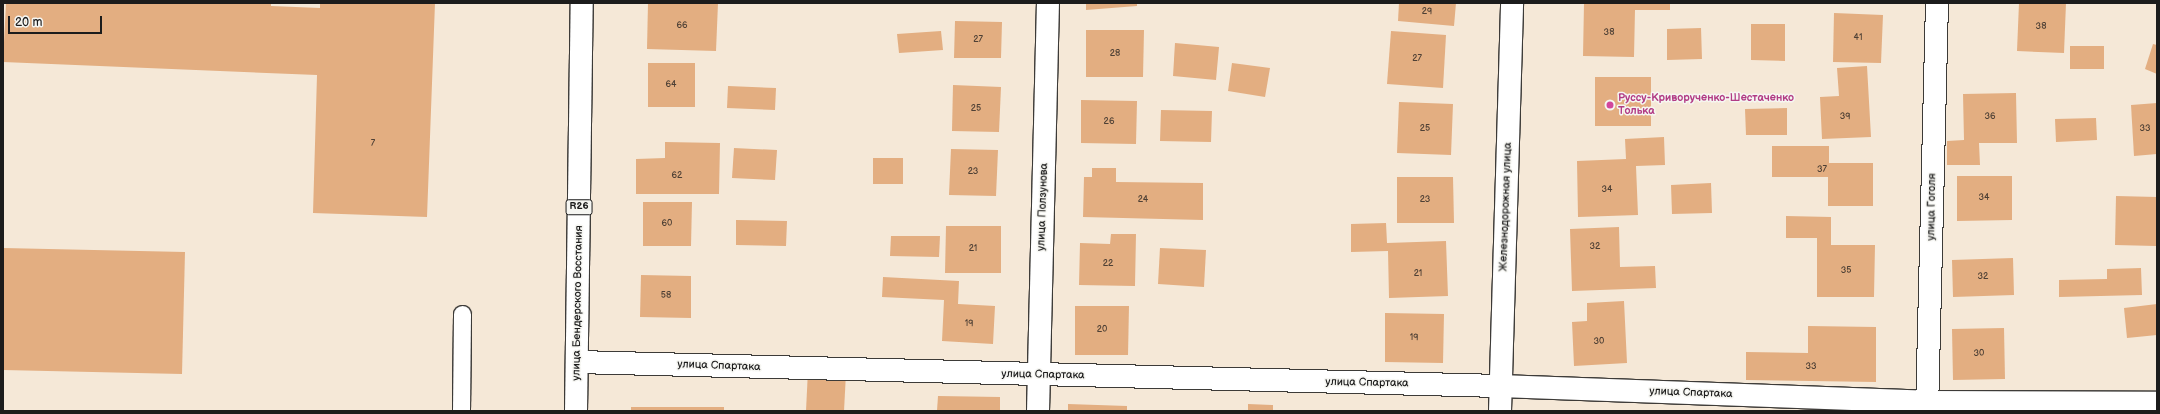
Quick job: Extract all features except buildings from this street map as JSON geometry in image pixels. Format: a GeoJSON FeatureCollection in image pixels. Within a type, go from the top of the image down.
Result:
{"type":"FeatureCollection","features":[{"type":"Feature","properties":{"kind":"street","name":"улица Бендерского Восстания"},"geometry":{"type":"LineString","coordinates":[[576,411],[582,3]]}},
{"type":"Feature","properties":{"kind":"street","name":"улица Ползунова"},"geometry":{"type":"LineString","coordinates":[[1038,411],[1048,3]]}},
{"type":"Feature","properties":{"kind":"street","name":"Железнодорожная улица"},"geometry":{"type":"LineString","coordinates":[[1500,411],[1512,3]]}},
{"type":"Feature","properties":{"kind":"street","name":"улица Гоголя"},"geometry":{"type":"LineString","coordinates":[[1927,407],[1937,3]]}},
{"type":"Feature","properties":{"kind":"street","name":"улица Спартака"},"geometry":{"type":"LineString","coordinates":[[577,362],[1500,386],[1927,407],[2157,403]]}},
{"type":"Feature","properties":{"kind":"lane"},"geometry":{"type":"LineString","coordinates":[[461,411],[462,314]]}},
{"type":"Feature","properties":{"kind":"place","name":"Руссу-Криворученко-Шестаченко Толька"},"geometry":{"type":"Point","coordinates":[1610,105]}}]}
